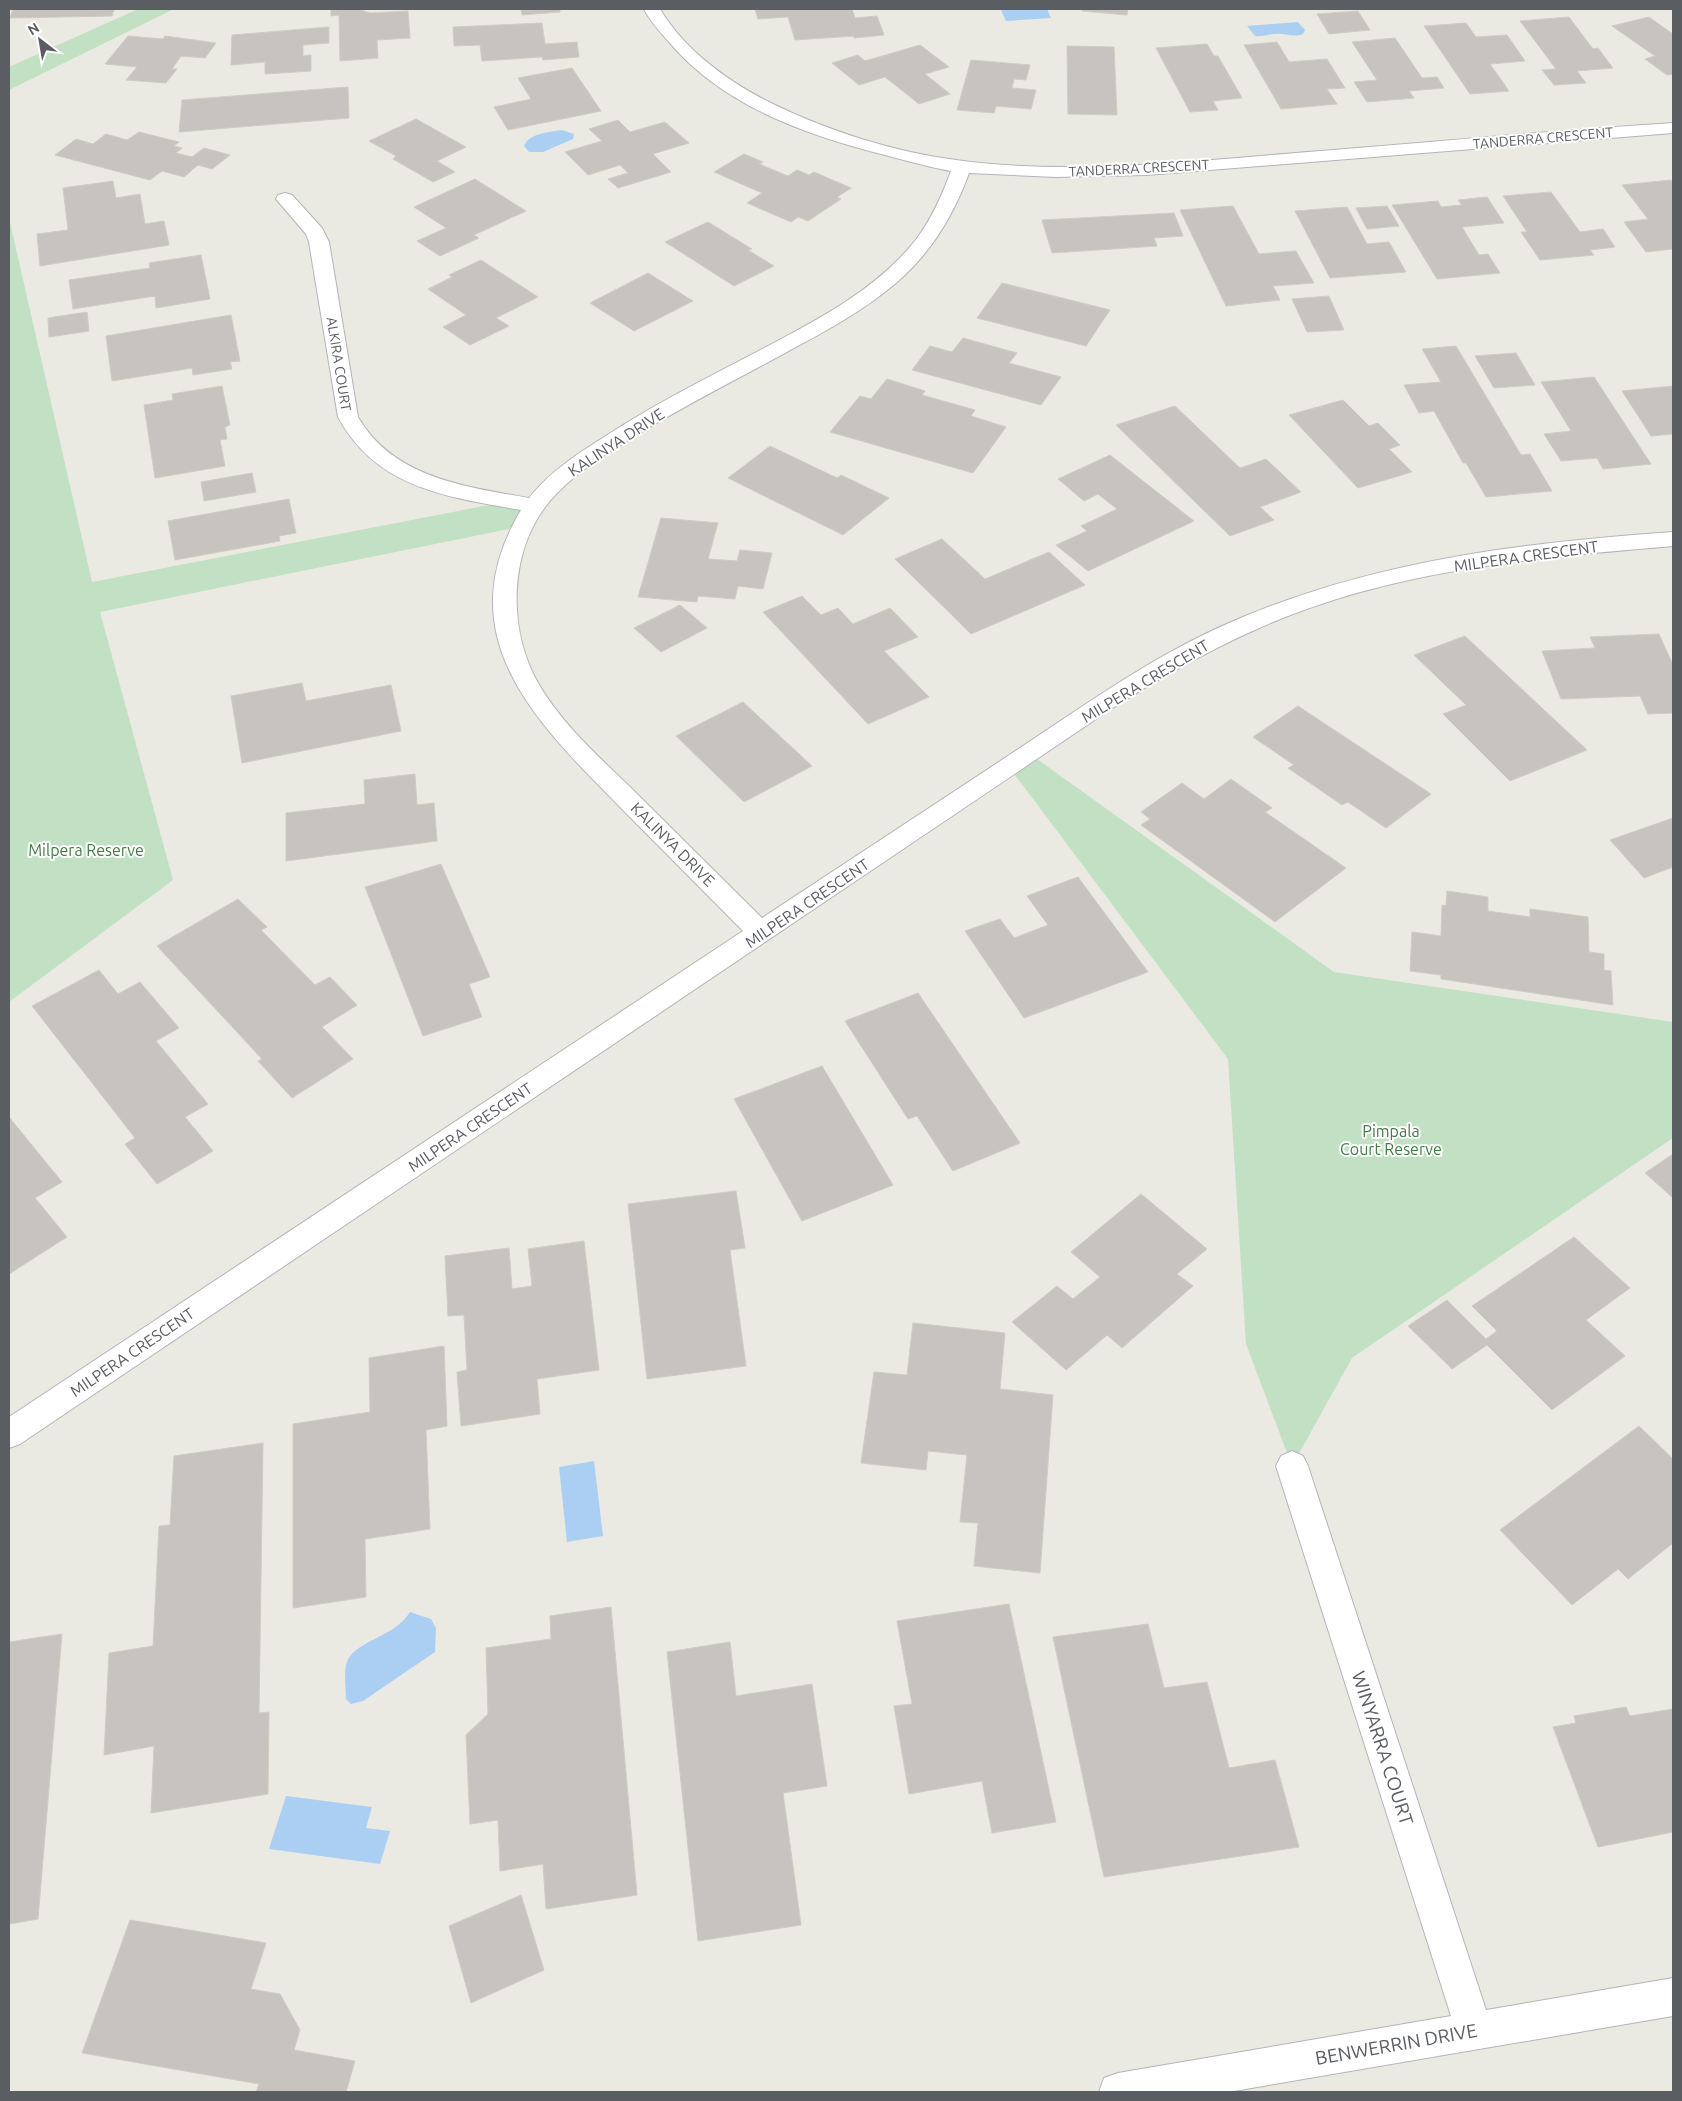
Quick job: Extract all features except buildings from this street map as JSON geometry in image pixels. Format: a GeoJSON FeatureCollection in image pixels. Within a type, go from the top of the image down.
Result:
{"type":"FeatureCollection","features":[{"type":"Feature","properties":{"kind":"street","name":"TANDERRA CRESCENT"},"geometry":{"type":"LineString","coordinates":[[652,9],[665,28],[701,66],[722,82],[780,115],[818,130],[886,150],[962,167],[1061,172],[1147,170],[1673,128]]}},
{"type":"Feature","properties":{"kind":"street","name":"KALINYA DRIVE"},"geometry":{"type":"LineString","coordinates":[[761,933],[570,742],[544,710],[524,679],[510,647],[504,590],[509,560],[517,536],[535,506],[560,479],[619,437],[653,416],[838,316],[878,288],[927,240],[955,189],[962,167]]}},
{"type":"Feature","properties":{"kind":"street","name":"ALKIRA COURT"},"geometry":{"type":"LineString","coordinates":[[285,199],[315,232],[319,242],[348,417],[361,438],[382,457],[408,474],[437,485],[535,506]]}},
{"type":"Feature","properties":{"kind":"street","name":"MILPERA CRESCENT"},"geometry":{"type":"LineString","coordinates":[[9,1434],[1141,680],[1193,649],[1248,623],[1306,600],[1362,583],[1421,570],[1492,558],[1673,539]]}},
{"type":"Feature","properties":{"kind":"street","name":"WINYARRA COURT"},"geometry":{"type":"LineString","coordinates":[[1292,1466],[1474,2030]]}},
{"type":"Feature","properties":{"kind":"street","name":"BENWERRIN DRIVE"},"geometry":{"type":"LineString","coordinates":[[1118,2092],[1673,1997]]}},
{"type":"Feature","properties":{"kind":"green space"},"geometry":{"type":"Polygon","coordinates":[[[138,9],[174,9],[9,90],[9,67],[138,9]]]}},
{"type":"Feature","properties":{"kind":"green space","name":"Milpera Reserve"},"geometry":{"type":"Polygon","coordinates":[[[9,218],[92,582],[510,501],[535,506],[523,526],[100,612],[173,880],[9,1002],[9,218]]]}},
{"type":"Feature","properties":{"kind":"green space","name":"Pimpala Court Reserve"},"geometry":{"type":"Polygon","coordinates":[[[1030,754],[1334,972],[1673,1022],[1673,1138],[1352,1358],[1292,1466],[1246,1344],[1228,1059],[1009,767],[1030,754]]]}},
{"type":"Feature","properties":{"kind":"water"},"geometry":{"type":"Polygon","coordinates":[[[1047,9],[1051,18],[1006,21],[1001,10],[1047,9]]]}},
{"type":"Feature","properties":{"kind":"water"},"geometry":{"type":"Polygon","coordinates":[[[1298,22],[1305,30],[1303,34],[1296,36],[1272,34],[1255,36],[1247,26],[1298,22]]]}},
{"type":"Feature","properties":{"kind":"water"},"geometry":{"type":"Polygon","coordinates":[[[562,130],[574,134],[573,139],[543,152],[529,152],[524,146],[530,138],[562,130]]]}},
{"type":"Feature","properties":{"kind":"water"},"geometry":{"type":"Polygon","coordinates":[[[594,1461],[603,1536],[567,1542],[559,1467],[594,1461]]]}},
{"type":"Feature","properties":{"kind":"water"},"geometry":{"type":"Polygon","coordinates":[[[410,1612],[431,1619],[436,1628],[435,1652],[363,1701],[351,1704],[346,1699],[345,1682],[346,1665],[350,1657],[356,1650],[394,1628],[410,1612]]]}},
{"type":"Feature","properties":{"kind":"water"},"geometry":{"type":"Polygon","coordinates":[[[286,1796],[372,1807],[366,1828],[390,1831],[380,1864],[269,1849],[286,1796]]]}}]}
